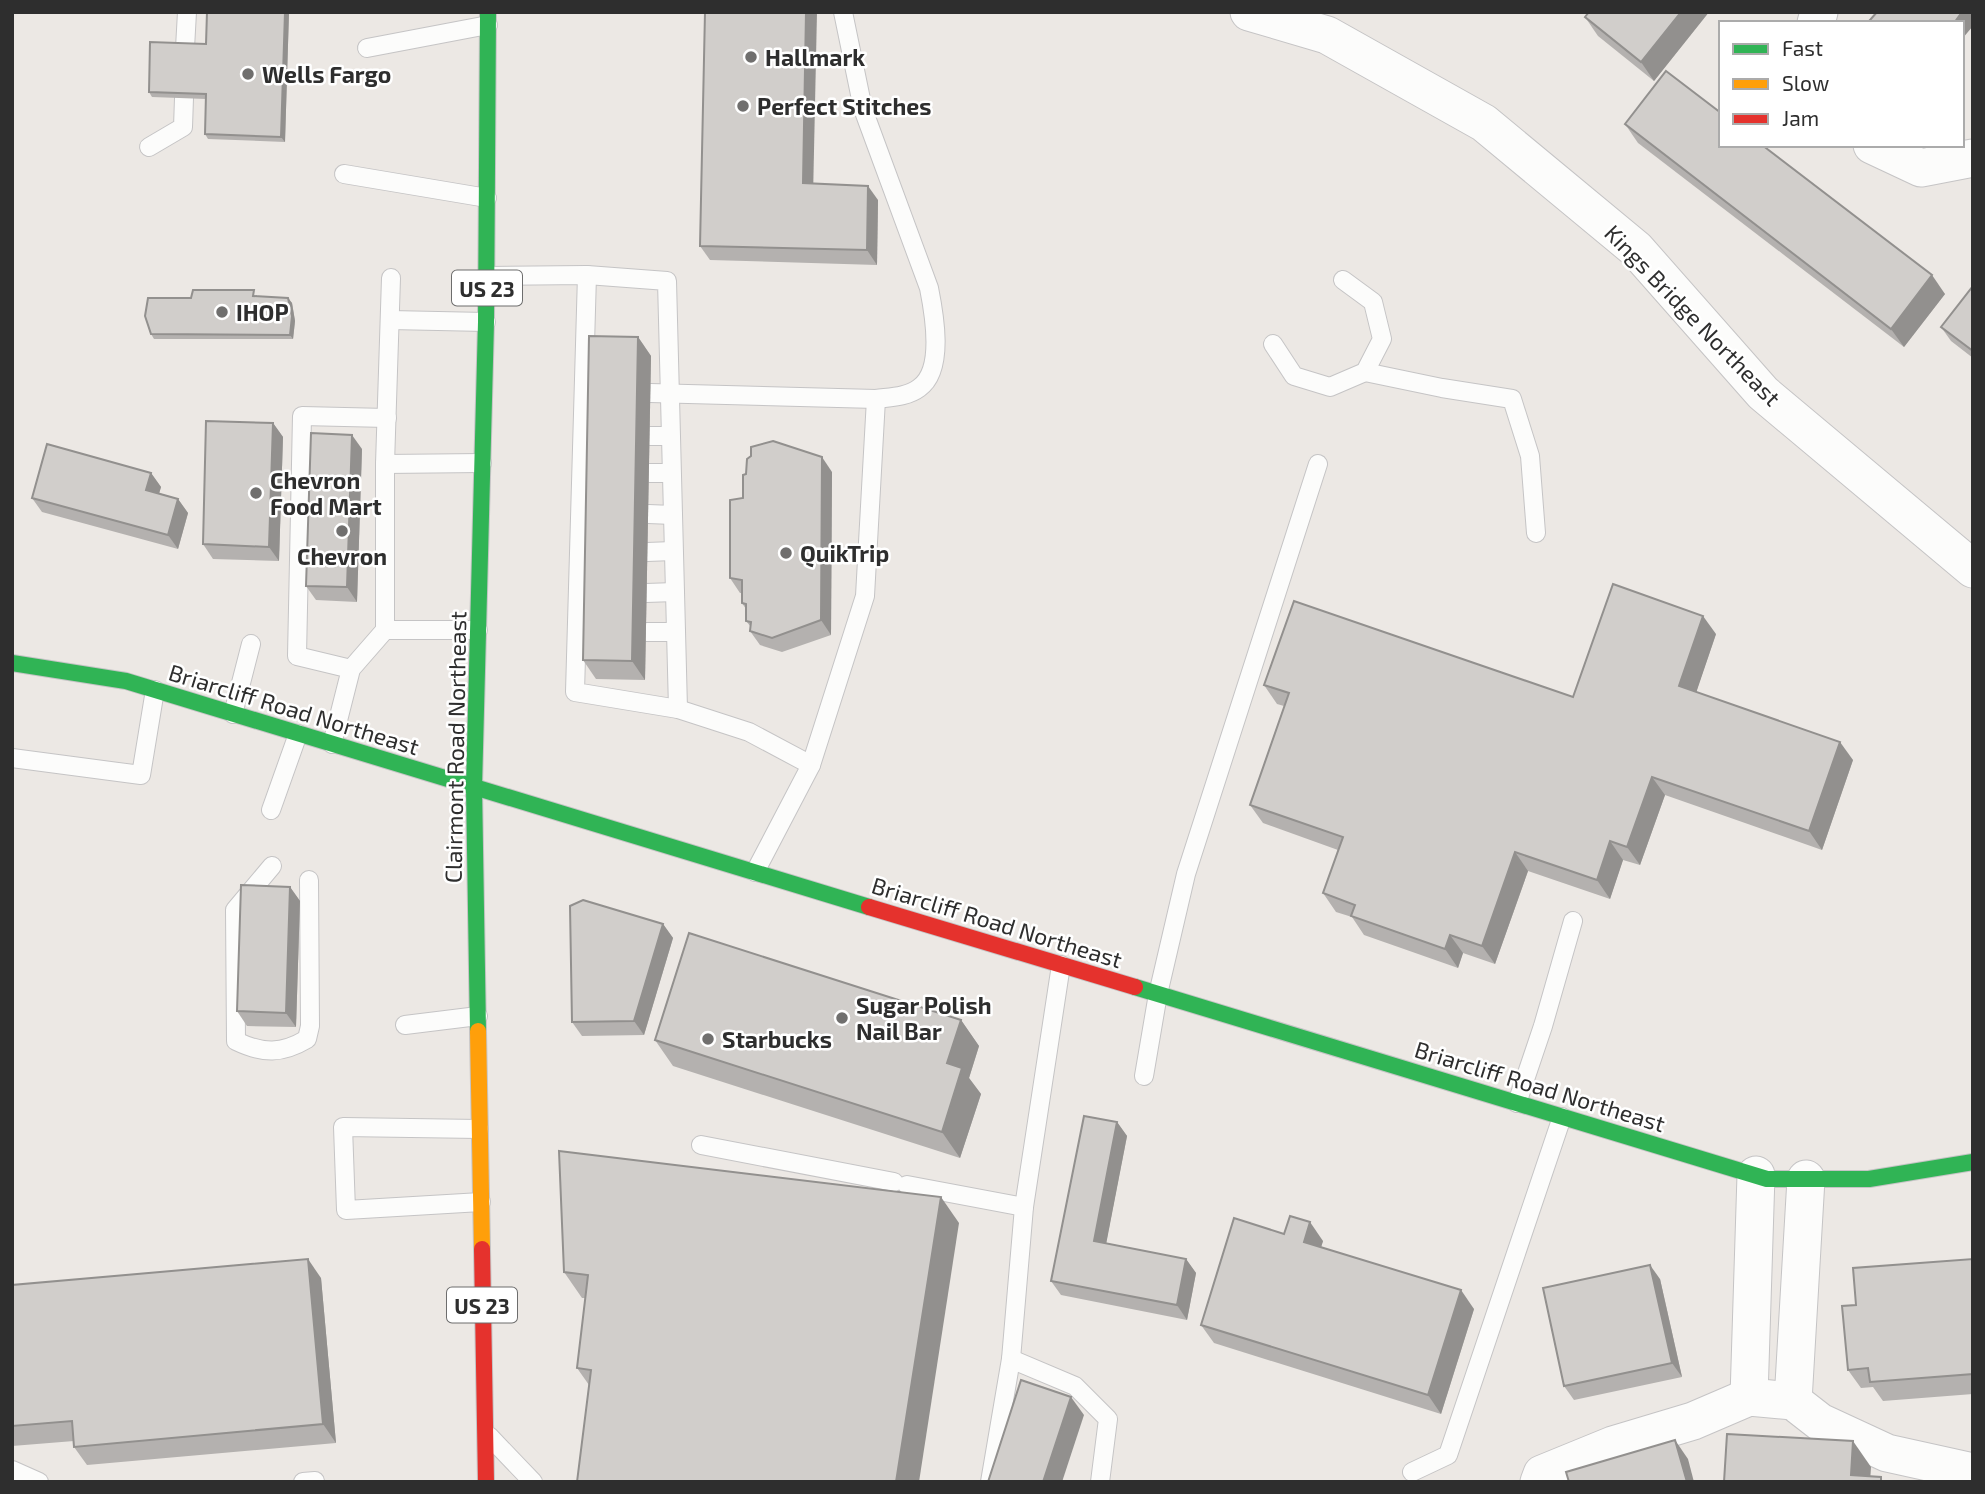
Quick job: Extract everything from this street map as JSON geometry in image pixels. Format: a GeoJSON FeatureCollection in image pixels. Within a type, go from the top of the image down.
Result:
{"type":"FeatureCollection","features":[{"type":"Feature","properties":{"kind":"main road","name":"Clairmont Road Northeast"},"geometry":{"type":"LineString","coordinates":[[486,1482],[474,787],[486,322],[488,19]]}},
{"type":"Feature","properties":{"kind":"main road","name":"Briarcliff Road Northeast"},"geometry":{"type":"LineString","coordinates":[[12,663],[126,681],[1767,1179],[1869,1179],[1973,1162]]}},
{"type":"Feature","properties":{"kind":"street","name":"Kings Bridge Northeast"},"geometry":{"type":"LineString","coordinates":[[1249,12],[1327,35],[1484,123],[1636,249],[1763,393],[1973,569]]}},
{"type":"Feature","properties":{"kind":"street"},"geometry":{"type":"LineString","coordinates":[[1876,147],[1921,168],[1973,158]]}},
{"type":"Feature","properties":{"kind":"street"},"geometry":{"type":"LineString","coordinates":[[1749,1397],[1756,1175]]}},
{"type":"Feature","properties":{"kind":"street"},"geometry":{"type":"LineString","coordinates":[[1793,1401],[1806,1179]]}},
{"type":"Feature","properties":{"kind":"street"},"geometry":{"type":"LineString","coordinates":[[1751,1319],[1797,1322]]}},
{"type":"Feature","properties":{"kind":"street"},"geometry":{"type":"LineString","coordinates":[[1539,1482],[1542,1474],[1614,1445],[1693,1421],[1749,1397],[1793,1401],[1820,1422],[1886,1452],[1973,1472]]}},
{"type":"Feature","properties":{"kind":"lane"},"geometry":{"type":"LineString","coordinates":[[185,48],[187,12]]}},
{"type":"Feature","properties":{"kind":"lane"},"geometry":{"type":"LineString","coordinates":[[650,393],[876,399],[904,395],[926,382],[934,358],[934,312],[921,261],[904,226],[863,109],[843,12]]}},
{"type":"Feature","properties":{"kind":"lane"},"geometry":{"type":"LineString","coordinates":[[367,48],[488,19]]}},
{"type":"Feature","properties":{"kind":"lane"},"geometry":{"type":"LineString","coordinates":[[149,147],[183,127],[184,98]]}},
{"type":"Feature","properties":{"kind":"lane"},"geometry":{"type":"LineString","coordinates":[[344,174],[487,198]]}},
{"type":"Feature","properties":{"kind":"lane"},"geometry":{"type":"LineString","coordinates":[[587,275],[575,692],[678,709],[748,732],[811,765]]}},
{"type":"Feature","properties":{"kind":"lane"},"geometry":{"type":"LineString","coordinates":[[486,276],[587,275],[667,281],[678,709]]}},
{"type":"Feature","properties":{"kind":"lane"},"geometry":{"type":"LineString","coordinates":[[332,744],[351,669],[385,630],[391,278]]}},
{"type":"Feature","properties":{"kind":"lane"},"geometry":{"type":"LineString","coordinates":[[1343,280],[1373,302],[1382,339],[1364,372]]}},
{"type":"Feature","properties":{"kind":"lane"},"geometry":{"type":"LineString","coordinates":[[390,320],[486,322]]}},
{"type":"Feature","properties":{"kind":"lane"},"geometry":{"type":"LineString","coordinates":[[1273,344],[1294,376],[1330,387],[1364,372],[1512,399],[1530,456],[1536,533]]}},
{"type":"Feature","properties":{"kind":"lane"},"geometry":{"type":"LineString","coordinates":[[582,389],[601,390]]}},
{"type":"Feature","properties":{"kind":"lane"},"geometry":{"type":"LineString","coordinates":[[755,872],[811,765],[865,596],[876,399]]}},
{"type":"Feature","properties":{"kind":"lane"},"geometry":{"type":"LineString","coordinates":[[351,669],[297,656],[302,416],[387,418]]}},
{"type":"Feature","properties":{"kind":"lane"},"geometry":{"type":"LineString","coordinates":[[581,435],[601,435]]}},
{"type":"Feature","properties":{"kind":"lane"},"geometry":{"type":"LineString","coordinates":[[649,436],[670,436]]}},
{"type":"Feature","properties":{"kind":"lane"},"geometry":{"type":"LineString","coordinates":[[386,464],[482,463]]}},
{"type":"Feature","properties":{"kind":"lane"},"geometry":{"type":"LineString","coordinates":[[1144,1076],[1158,994],[1186,874],[1318,464]]}},
{"type":"Feature","properties":{"kind":"lane"},"geometry":{"type":"LineString","coordinates":[[580,471],[600,471]]}},
{"type":"Feature","properties":{"kind":"lane"},"geometry":{"type":"LineString","coordinates":[[649,472],[671,474]]}},
{"type":"Feature","properties":{"kind":"lane"},"geometry":{"type":"LineString","coordinates":[[579,513],[599,513]]}},
{"type":"Feature","properties":{"kind":"lane"},"geometry":{"type":"LineString","coordinates":[[648,514],[673,515]]}},
{"type":"Feature","properties":{"kind":"lane"},"geometry":{"type":"LineString","coordinates":[[647,552],[673,551]]}},
{"type":"Feature","properties":{"kind":"lane"},"geometry":{"type":"LineString","coordinates":[[578,552],[598,552]]}},
{"type":"Feature","properties":{"kind":"lane"},"geometry":{"type":"LineString","coordinates":[[578,592],[598,593]]}},
{"type":"Feature","properties":{"kind":"lane"},"geometry":{"type":"LineString","coordinates":[[646,593],[675,592]]}},
{"type":"Feature","properties":{"kind":"lane"},"geometry":{"type":"LineString","coordinates":[[385,630],[478,630]]}},
{"type":"Feature","properties":{"kind":"lane"},"geometry":{"type":"LineString","coordinates":[[576,632],[597,631]]}},
{"type":"Feature","properties":{"kind":"lane"},"geometry":{"type":"LineString","coordinates":[[646,632],[676,632]]}},
{"type":"Feature","properties":{"kind":"lane"},"geometry":{"type":"LineString","coordinates":[[233,714],[251,644]]}},
{"type":"Feature","properties":{"kind":"lane"},"geometry":{"type":"LineString","coordinates":[[12,758],[142,775],[155,690]]}},
{"type":"Feature","properties":{"kind":"lane"},"geometry":{"type":"LineString","coordinates":[[271,810],[298,734]]}},
{"type":"Feature","properties":{"kind":"lane"},"geometry":{"type":"LineString","coordinates":[[272,866],[235,910],[236,1041],[254,1050],[291,1049],[307,1039],[310,1026],[309,880]]}},
{"type":"Feature","properties":{"kind":"lane"},"geometry":{"type":"LineString","coordinates":[[1517,1103],[1543,1026],[1573,921]]}},
{"type":"Feature","properties":{"kind":"lane"},"geometry":{"type":"LineString","coordinates":[[990,1482],[1011,1359],[1024,1208],[1061,965]]}},
{"type":"Feature","properties":{"kind":"lane"},"geometry":{"type":"LineString","coordinates":[[405,1025],[478,1016]]}},
{"type":"Feature","properties":{"kind":"lane"},"geometry":{"type":"LineString","coordinates":[[1412,1472],[1448,1455],[1562,1117]]}},
{"type":"Feature","properties":{"kind":"lane"},"geometry":{"type":"LineString","coordinates":[[479,1129],[344,1127],[346,1210],[481,1202]]}},
{"type":"Feature","properties":{"kind":"lane"},"geometry":{"type":"LineString","coordinates":[[701,1145],[758,1156],[856,1181],[900,1184],[1024,1208]]}},
{"type":"Feature","properties":{"kind":"lane"},"geometry":{"type":"LineString","coordinates":[[757,1177],[758,1156]]}},
{"type":"Feature","properties":{"kind":"lane"},"geometry":{"type":"LineString","coordinates":[[1011,1359],[1075,1386],[1108,1419],[1100,1482]]}},
{"type":"Feature","properties":{"kind":"lane"},"geometry":{"type":"LineString","coordinates":[[484,1430],[533,1482]]}},
{"type":"Feature","properties":{"kind":"lane"},"geometry":{"type":"LineString","coordinates":[[12,1470],[38,1482]]}},
{"type":"Feature","properties":{"kind":"building"},"geometry":{"type":"Polygon","coordinates":[[[207,12],[285,12],[281,137],[205,134],[206,94],[149,92],[150,42],[206,44],[207,12]]]}},
{"type":"Feature","properties":{"kind":"building"},"geometry":{"type":"Polygon","coordinates":[[[705,12],[806,12],[803,183],[868,186],[867,250],[700,246],[705,12]]]}},
{"type":"Feature","properties":{"kind":"building"},"geometry":{"type":"Polygon","coordinates":[[[1589,12],[1681,12],[1641,62],[1585,17],[1589,12]]]}},
{"type":"Feature","properties":{"kind":"building"},"geometry":{"type":"Polygon","coordinates":[[[1877,12],[1962,12],[1955,21],[1870,20],[1877,12]]]}},
{"type":"Feature","properties":{"kind":"building"},"geometry":{"type":"Polygon","coordinates":[[[1666,71],[1719,111],[1719,147],[1765,147],[1932,275],[1891,329],[1625,124],[1666,71]]]}},
{"type":"Feature","properties":{"kind":"building"},"geometry":{"type":"Polygon","coordinates":[[[1973,286],[1973,351],[1941,327],[1973,286]]]}},
{"type":"Feature","properties":{"kind":"building","name":"IHOP"},"geometry":{"type":"Polygon","coordinates":[[[193,290],[254,290],[253,296],[288,298],[292,316],[290,335],[151,334],[145,316],[148,298],[191,298],[193,290]]]}},
{"type":"Feature","properties":{"kind":"building"},"geometry":{"type":"Polygon","coordinates":[[[589,336],[638,337],[632,661],[583,660],[589,336]]]}},
{"type":"Feature","properties":{"kind":"building"},"geometry":{"type":"Polygon","coordinates":[[[206,421],[273,423],[269,547],[203,544],[206,421]]]}},
{"type":"Feature","properties":{"kind":"building"},"geometry":{"type":"Polygon","coordinates":[[[311,433],[352,435],[347,587],[306,586],[311,433]]]}},
{"type":"Feature","properties":{"kind":"building","name":"QuikTrip"},"geometry":{"type":"Polygon","coordinates":[[[773,441],[822,457],[821,620],[772,638],[750,631],[751,622],[746,621],[746,604],[742,603],[742,580],[730,578],[730,500],[743,498],[743,475],[746,474],[751,447],[773,441]]]}},
{"type":"Feature","properties":{"kind":"building"},"geometry":{"type":"Polygon","coordinates":[[[47,444],[151,473],[146,490],[178,499],[168,535],[32,498],[47,444]]]}},
{"type":"Feature","properties":{"kind":"building"},"geometry":{"type":"Polygon","coordinates":[[[1613,584],[1703,616],[1679,686],[1840,742],[1809,831],[1652,777],[1627,847],[1610,841],[1597,880],[1515,852],[1482,946],[1450,935],[1445,949],[1351,916],[1355,905],[1323,893],[1343,837],[1250,805],[1289,693],[1264,685],[1294,601],[1573,697],[1613,584]]]}},
{"type":"Feature","properties":{"kind":"building"},"geometry":{"type":"Polygon","coordinates":[[[241,885],[290,887],[286,1013],[237,1011],[241,885]]]}},
{"type":"Feature","properties":{"kind":"building"},"geometry":{"type":"Polygon","coordinates":[[[583,900],[663,924],[634,1021],[572,1022],[570,906],[583,900]]]}},
{"type":"Feature","properties":{"kind":"building"},"geometry":{"type":"Polygon","coordinates":[[[689,933],[961,1020],[947,1063],[962,1068],[942,1132],[655,1040],[689,933]]]}},
{"type":"Feature","properties":{"kind":"building"},"geometry":{"type":"Polygon","coordinates":[[[1084,1116],[1117,1122],[1094,1241],[1186,1259],[1177,1305],[1051,1281],[1084,1116]]]}},
{"type":"Feature","properties":{"kind":"building"},"geometry":{"type":"Polygon","coordinates":[[[559,1151],[941,1197],[896,1482],[577,1482],[591,1370],[577,1368],[588,1275],[564,1272],[559,1151]]]}},
{"type":"Feature","properties":{"kind":"building"},"geometry":{"type":"Polygon","coordinates":[[[1290,1216],[1310,1222],[1304,1242],[1461,1290],[1428,1395],[1201,1325],[1234,1218],[1284,1234],[1290,1216]]]}},
{"type":"Feature","properties":{"kind":"building"},"geometry":{"type":"Polygon","coordinates":[[[308,1259],[323,1424],[74,1447],[72,1421],[12,1426],[12,1285],[308,1259]]]}},
{"type":"Feature","properties":{"kind":"building"},"geometry":{"type":"Polygon","coordinates":[[[1973,1259],[1973,1374],[1870,1382],[1868,1368],[1848,1370],[1842,1306],[1856,1305],[1853,1268],[1973,1259]]]}},
{"type":"Feature","properties":{"kind":"building"},"geometry":{"type":"Polygon","coordinates":[[[1650,1265],[1672,1363],[1564,1386],[1543,1288],[1650,1265]]]}},
{"type":"Feature","properties":{"kind":"building"},"geometry":{"type":"Polygon","coordinates":[[[1021,1380],[1071,1397],[1043,1482],[988,1482],[1021,1380]]]}},
{"type":"Feature","properties":{"kind":"building"},"geometry":{"type":"Polygon","coordinates":[[[1727,1434],[1853,1441],[1851,1475],[1881,1477],[1881,1482],[1724,1482],[1727,1434]]]}},
{"type":"Feature","properties":{"kind":"building"},"geometry":{"type":"Polygon","coordinates":[[[1675,1440],[1687,1482],[1569,1482],[1566,1472],[1675,1440]]]}},
{"type":"Feature","properties":{"kind":"traffic: fast"},"geometry":{"type":"LineString","coordinates":[[478,1031],[474,787],[486,322],[488,12]]}},
{"type":"Feature","properties":{"kind":"traffic: fast"},"geometry":{"type":"LineString","coordinates":[[12,663],[126,681],[869,907]]}},
{"type":"Feature","properties":{"kind":"traffic: fast"},"geometry":{"type":"LineString","coordinates":[[1135,987],[1767,1179],[1869,1179],[1973,1162]]}},
{"type":"Feature","properties":{"kind":"traffic: slow"},"geometry":{"type":"LineString","coordinates":[[478,1031],[482,1249]]}},
{"type":"Feature","properties":{"kind":"traffic: jam"},"geometry":{"type":"LineString","coordinates":[[869,907],[1135,987]]}},
{"type":"Feature","properties":{"kind":"traffic: jam"},"geometry":{"type":"LineString","coordinates":[[482,1249],[486,1482]]}},
{"type":"Feature","properties":{"kind":"place","name":"Hallmark"},"geometry":{"type":"Point","coordinates":[751,57]}},
{"type":"Feature","properties":{"kind":"place","name":"Wells Fargo"},"geometry":{"type":"Point","coordinates":[248,74]}},
{"type":"Feature","properties":{"kind":"place","name":"Perfect Stitches"},"geometry":{"type":"Point","coordinates":[743,106]}},
{"type":"Feature","properties":{"kind":"place","name":"IHOP"},"geometry":{"type":"Point","coordinates":[222,312]}},
{"type":"Feature","properties":{"kind":"place","name":"Chevron Food Mart"},"geometry":{"type":"Point","coordinates":[256,493]}},
{"type":"Feature","properties":{"kind":"place","name":"Chevron"},"geometry":{"type":"Point","coordinates":[342,531]}},
{"type":"Feature","properties":{"kind":"place","name":"QuikTrip"},"geometry":{"type":"Point","coordinates":[786,553]}},
{"type":"Feature","properties":{"kind":"place","name":"Sugar Polish Nail Bar"},"geometry":{"type":"Point","coordinates":[842,1018]}},
{"type":"Feature","properties":{"kind":"place","name":"Starbucks"},"geometry":{"type":"Point","coordinates":[708,1039]}}]}
